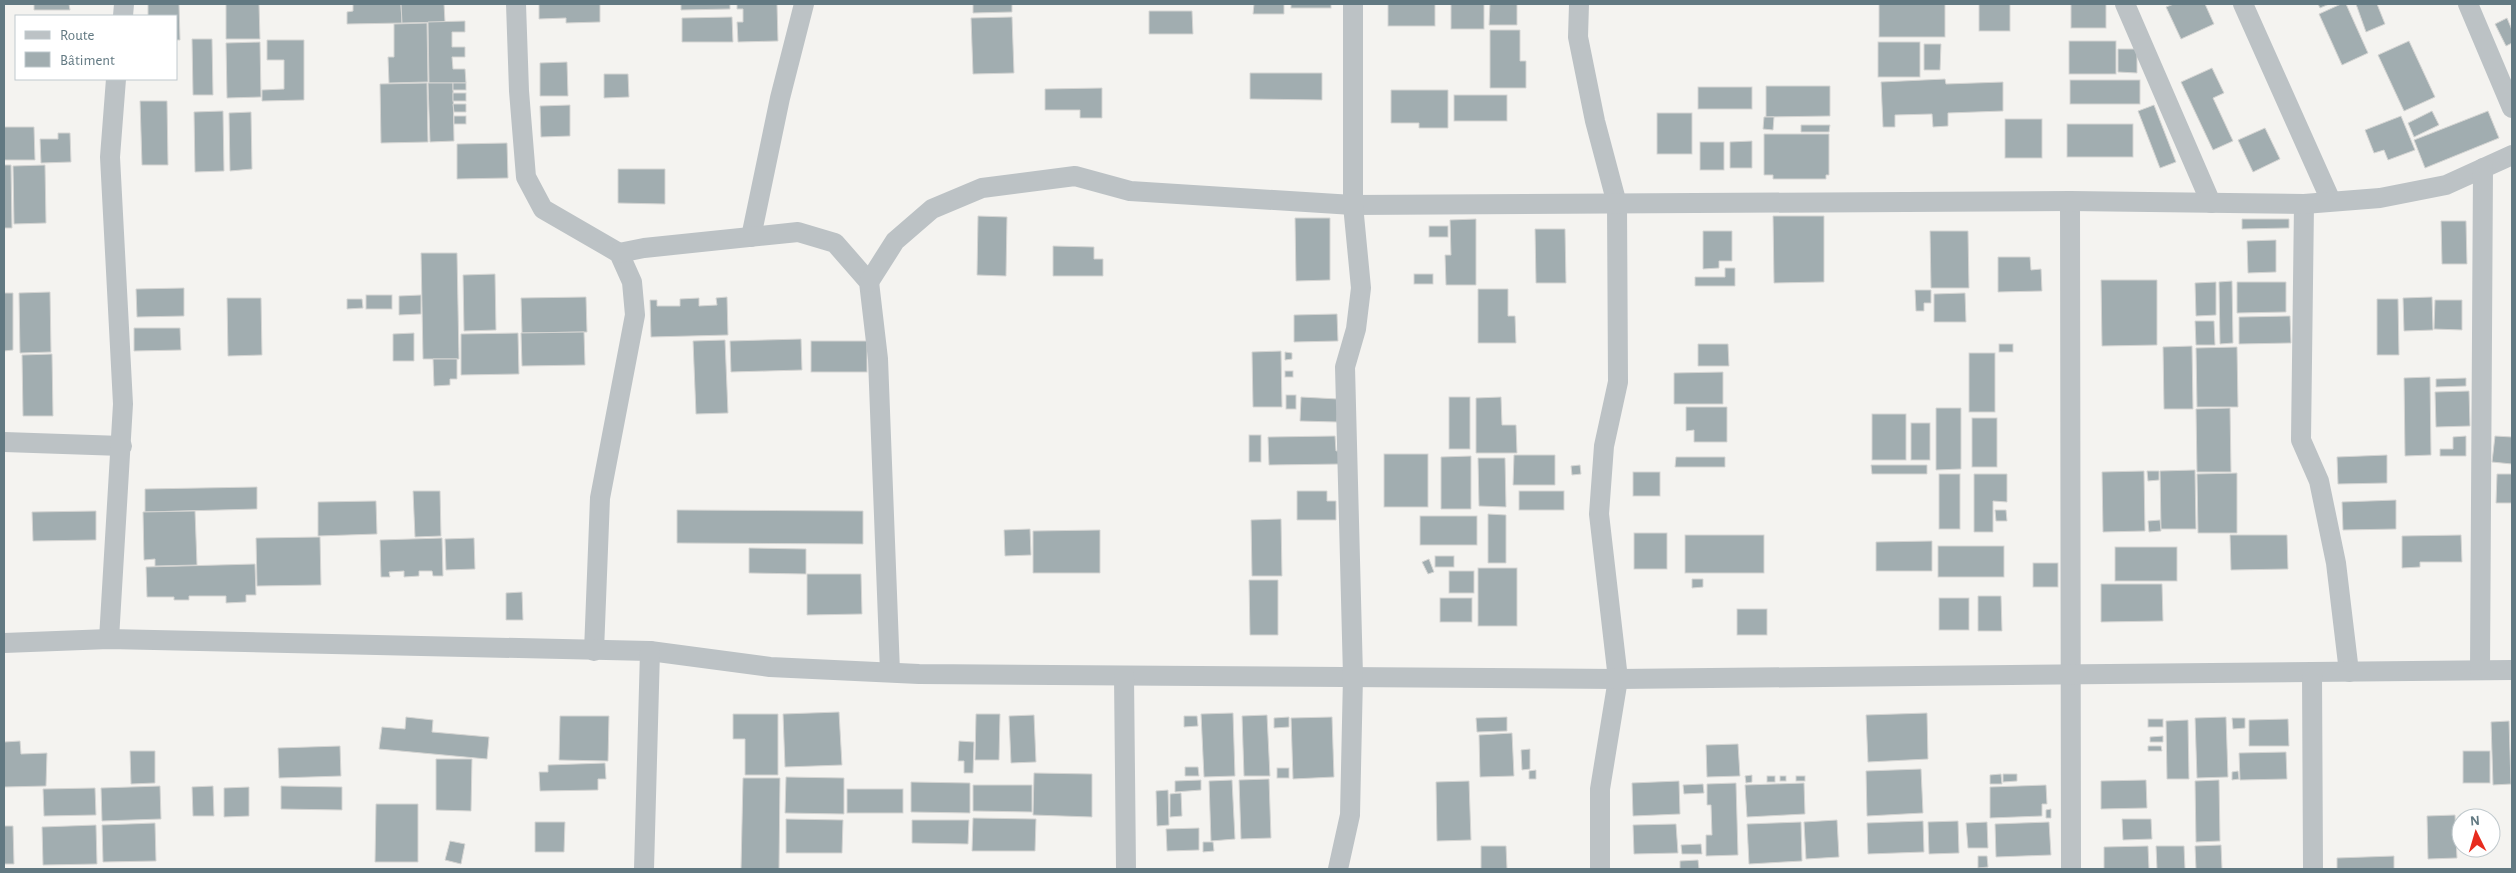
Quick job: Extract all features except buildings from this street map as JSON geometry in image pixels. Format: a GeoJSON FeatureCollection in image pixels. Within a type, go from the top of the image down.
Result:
{"type":"FeatureCollection","features":[{"type":"Feature","properties":{"kind":"street"},"geometry":{"type":"LineString","coordinates":[[516,4],[519,91],[526,177],[543,209],[590,238],[619,253],[632,282],[634,315],[600,498],[594,651]]}},
{"type":"Feature","properties":{"kind":"street"},"geometry":{"type":"LineString","coordinates":[[751,237],[780,98],[804,4]]}},
{"type":"Feature","properties":{"kind":"street"},"geometry":{"type":"LineString","coordinates":[[1338,869],[1350,816],[1353,676],[1345,429],[1345,367],[1356,329],[1361,288],[1353,205],[1353,4]]}},
{"type":"Feature","properties":{"kind":"street"},"geometry":{"type":"LineString","coordinates":[[1579,4],[1578,38],[1595,121],[1617,204],[1618,382],[1604,446],[1599,514],[1618,679],[1600,789],[1600,869]]}},
{"type":"Feature","properties":{"kind":"street"},"geometry":{"type":"LineString","coordinates":[[2125,4],[2211,203]]}},
{"type":"Feature","properties":{"kind":"street"},"geometry":{"type":"LineString","coordinates":[[2243,4],[2331,201]]}},
{"type":"Feature","properties":{"kind":"street"},"geometry":{"type":"LineString","coordinates":[[2468,4],[2512,108]]}},
{"type":"Feature","properties":{"kind":"street"},"geometry":{"type":"LineString","coordinates":[[110,639],[123,404],[110,157],[116,80]]}},
{"type":"Feature","properties":{"kind":"street"},"geometry":{"type":"LineString","coordinates":[[869,282],[895,241],[932,209],[982,188],[1075,176],[1130,190],[1353,205],[2070,201],[2304,204],[2380,198],[2446,185],[2512,155]]}},
{"type":"Feature","properties":{"kind":"street"},"geometry":{"type":"LineString","coordinates":[[2480,670],[2483,168]]}},
{"type":"Feature","properties":{"kind":"street"},"geometry":{"type":"LineString","coordinates":[[2070,201],[2071,869]]}},
{"type":"Feature","properties":{"kind":"street"},"geometry":{"type":"LineString","coordinates":[[2304,204],[2301,440],[2319,480],[2336,563],[2349,672]]}},
{"type":"Feature","properties":{"kind":"street"},"geometry":{"type":"LineString","coordinates":[[619,253],[644,248],[798,232],[835,243],[869,282],[878,359],[890,672]]}},
{"type":"Feature","properties":{"kind":"street"},"geometry":{"type":"LineString","coordinates":[[4,442],[122,446]]}},
{"type":"Feature","properties":{"kind":"street"},"geometry":{"type":"LineString","coordinates":[[4,643],[110,639],[650,651],[770,667],[890,672],[1124,676],[1618,679],[2512,670]]}},
{"type":"Feature","properties":{"kind":"street"},"geometry":{"type":"LineString","coordinates":[[644,869],[650,651]]}},
{"type":"Feature","properties":{"kind":"street"},"geometry":{"type":"LineString","coordinates":[[2312,672],[2312,869]]}},
{"type":"Feature","properties":{"kind":"street"},"geometry":{"type":"LineString","coordinates":[[1124,676],[1126,869]]}}]}
